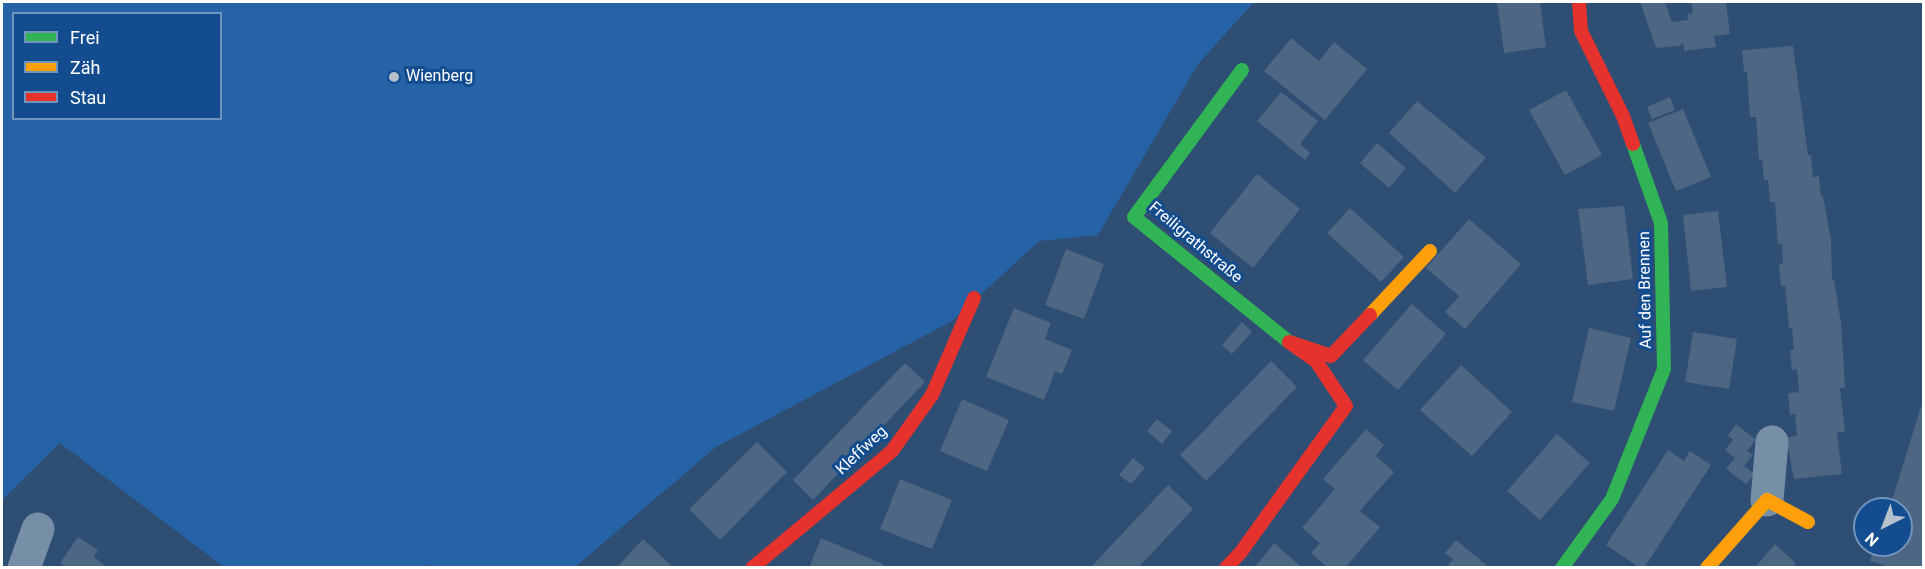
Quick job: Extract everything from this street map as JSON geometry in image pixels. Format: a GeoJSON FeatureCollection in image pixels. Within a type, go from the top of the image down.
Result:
{"type":"FeatureCollection","features":[{"type":"Feature","properties":{"kind":"street","name":"Auf den Brennen"},"geometry":{"type":"LineString","coordinates":[[1562,567],[1612,499],[1664,369],[1661,223],[1623,116],[1581,31],[1579,2]]}},
{"type":"Feature","properties":{"kind":"street","name":"Freiligrathstraße"},"geometry":{"type":"LineString","coordinates":[[1226,567],[1241,552],[1346,406],[1316,361],[1289,342],[1134,217],[1242,70]]}},
{"type":"Feature","properties":{"kind":"street","name":"Freiligrathstraße"},"geometry":{"type":"LineString","coordinates":[[1289,342],[1331,356],[1430,251]]}},
{"type":"Feature","properties":{"kind":"street","name":"Kleffweg"},"geometry":{"type":"LineString","coordinates":[[752,567],[891,451],[932,395],[974,298]]}},
{"type":"Feature","properties":{"kind":"street"},"geometry":{"type":"LineString","coordinates":[[1707,567],[1767,500],[1772,442]]}},
{"type":"Feature","properties":{"kind":"street"},"geometry":{"type":"LineString","coordinates":[[1767,500],[1808,522]]}},
{"type":"Feature","properties":{"kind":"street"},"geometry":{"type":"LineString","coordinates":[[24,567],[38,528]]}},
{"type":"Feature","properties":{"kind":"shaded area"},"geometry":{"type":"Polygon","coordinates":[[[2,2],[1254,2],[1198,64],[1098,235],[1039,241],[952,321],[716,447],[575,567],[431,568],[426,564],[424,568],[224,567],[60,443],[2,500],[2,2]]]}},
{"type":"Feature","properties":{"kind":"building"},"geometry":{"type":"Polygon","coordinates":[[[1497,2],[1540,2],[1546,47],[1504,53],[1497,2]]]}},
{"type":"Feature","properties":{"kind":"building"},"geometry":{"type":"Polygon","coordinates":[[[1640,2],[1665,2],[1672,22],[1688,20],[1687,14],[1693,13],[1691,2],[1726,2],[1730,34],[1714,36],[1716,47],[1684,51],[1683,42],[1680,46],[1656,48],[1640,2]]]}},
{"type":"Feature","properties":{"kind":"building"},"geometry":{"type":"Polygon","coordinates":[[[1291,38],[1319,61],[1334,42],[1367,69],[1325,120],[1264,71],[1291,38]]]}},
{"type":"Feature","properties":{"kind":"building"},"geometry":{"type":"Polygon","coordinates":[[[1793,46],[1808,155],[1811,155],[1813,177],[1819,176],[1821,197],[1823,196],[1831,239],[1832,280],[1834,280],[1841,323],[1845,388],[1840,388],[1845,432],[1837,432],[1842,474],[1794,479],[1786,437],[1797,436],[1795,414],[1790,415],[1788,393],[1799,392],[1797,369],[1792,370],[1790,350],[1794,350],[1792,328],[1789,328],[1785,286],[1781,286],[1779,264],[1783,263],[1782,244],[1778,245],[1775,202],[1770,202],[1768,180],[1764,180],[1762,160],[1759,160],[1756,117],[1750,117],[1747,72],[1744,72],[1742,50],[1793,46]]]}},
{"type":"Feature","properties":{"kind":"building"},"geometry":{"type":"Polygon","coordinates":[[[1566,90],[1602,155],[1565,175],[1529,110],[1566,90]]]}},
{"type":"Feature","properties":{"kind":"building"},"geometry":{"type":"Polygon","coordinates":[[[1281,92],[1318,121],[1300,144],[1310,153],[1305,160],[1257,121],[1281,92]]]}},
{"type":"Feature","properties":{"kind":"building"},"geometry":{"type":"Polygon","coordinates":[[[1670,97],[1675,110],[1652,119],[1647,107],[1670,97]]]}},
{"type":"Feature","properties":{"kind":"building"},"geometry":{"type":"Polygon","coordinates":[[[1417,101],[1486,158],[1455,193],[1389,133],[1417,101]]]}},
{"type":"Feature","properties":{"kind":"building"},"geometry":{"type":"Polygon","coordinates":[[[1683,109],[1711,177],[1676,191],[1648,123],[1683,109]]]}},
{"type":"Feature","properties":{"kind":"building"},"geometry":{"type":"Polygon","coordinates":[[[1377,143],[1406,168],[1389,188],[1360,163],[1377,143]]]}},
{"type":"Feature","properties":{"kind":"building"},"geometry":{"type":"Polygon","coordinates":[[[1257,174],[1300,209],[1253,268],[1210,233],[1257,174]]]}},
{"type":"Feature","properties":{"kind":"building"},"geometry":{"type":"Polygon","coordinates":[[[1624,206],[1633,279],[1588,285],[1578,209],[1624,206]]]}},
{"type":"Feature","properties":{"kind":"building"},"geometry":{"type":"Polygon","coordinates":[[[1350,208],[1404,257],[1381,282],[1327,233],[1350,208]]]}},
{"type":"Feature","properties":{"kind":"building"},"geometry":{"type":"Polygon","coordinates":[[[1718,211],[1727,287],[1691,291],[1683,215],[1718,211]]]}},
{"type":"Feature","properties":{"kind":"building"},"geometry":{"type":"Polygon","coordinates":[[[1469,219],[1521,264],[1465,329],[1445,312],[1459,296],[1426,268],[1469,219]]]}},
{"type":"Feature","properties":{"kind":"building"},"geometry":{"type":"Polygon","coordinates":[[[1066,249],[1104,264],[1084,319],[1045,305],[1066,249]]]}},
{"type":"Feature","properties":{"kind":"building"},"geometry":{"type":"Polygon","coordinates":[[[1412,304],[1446,334],[1398,390],[1363,360],[1412,304]]]}},
{"type":"Feature","properties":{"kind":"building"},"geometry":{"type":"Polygon","coordinates":[[[1014,308],[1051,323],[1045,339],[1072,350],[1062,374],[1055,371],[1044,400],[986,377],[1014,308]]]}},
{"type":"Feature","properties":{"kind":"building"},"geometry":{"type":"Polygon","coordinates":[[[1242,322],[1252,332],[1232,354],[1222,345],[1242,322]]]}},
{"type":"Feature","properties":{"kind":"building"},"geometry":{"type":"Polygon","coordinates":[[[1589,328],[1631,338],[1614,411],[1572,402],[1589,328]]]}},
{"type":"Feature","properties":{"kind":"building"},"geometry":{"type":"Polygon","coordinates":[[[1693,332],[1737,339],[1729,389],[1685,382],[1693,332]]]}},
{"type":"Feature","properties":{"kind":"building"},"geometry":{"type":"Polygon","coordinates":[[[1271,361],[1297,387],[1206,481],[1180,455],[1271,361]]]}},
{"type":"Feature","properties":{"kind":"building"},"geometry":{"type":"Polygon","coordinates":[[[905,363],[925,382],[813,500],[793,480],[905,363]]]}},
{"type":"Feature","properties":{"kind":"building"},"geometry":{"type":"Polygon","coordinates":[[[1461,365],[1512,412],[1472,456],[1420,410],[1461,365]]]}},
{"type":"Feature","properties":{"kind":"building"},"geometry":{"type":"Polygon","coordinates":[[[1924,397],[1924,568],[1892,568],[1870,561],[1871,557],[1913,557],[1913,497],[1893,497],[1924,397]]]}},
{"type":"Feature","properties":{"kind":"building"},"geometry":{"type":"Polygon","coordinates":[[[962,399],[1009,420],[987,471],[940,451],[962,399]]]}},
{"type":"Feature","properties":{"kind":"building"},"geometry":{"type":"Polygon","coordinates":[[[1157,419],[1172,431],[1162,444],[1147,431],[1157,419]]]}},
{"type":"Feature","properties":{"kind":"building"},"geometry":{"type":"Polygon","coordinates":[[[1736,424],[1756,440],[1747,451],[1753,455],[1744,466],[1755,474],[1746,484],[1726,469],[1735,458],[1725,450],[1733,440],[1728,435],[1736,424]]]}},
{"type":"Feature","properties":{"kind":"building"},"geometry":{"type":"Polygon","coordinates":[[[1366,429],[1384,445],[1376,456],[1394,472],[1360,511],[1380,527],[1345,568],[1328,568],[1311,553],[1320,543],[1302,528],[1335,489],[1323,479],[1366,429]]]}},
{"type":"Feature","properties":{"kind":"building"},"geometry":{"type":"Polygon","coordinates":[[[1557,434],[1590,463],[1540,520],[1507,491],[1557,434]]]}},
{"type":"Feature","properties":{"kind":"building"},"geometry":{"type":"Polygon","coordinates":[[[757,442],[787,472],[720,540],[689,509],[757,442]]]}},
{"type":"Feature","properties":{"kind":"building"},"geometry":{"type":"Polygon","coordinates":[[[1668,450],[1684,461],[1690,451],[1711,465],[1644,568],[1640,568],[1606,545],[1668,450]]]}},
{"type":"Feature","properties":{"kind":"building"},"geometry":{"type":"Polygon","coordinates":[[[1133,458],[1145,468],[1131,484],[1119,475],[1133,458]]]}},
{"type":"Feature","properties":{"kind":"building"},"geometry":{"type":"Polygon","coordinates":[[[900,479],[952,500],[932,549],[880,529],[900,479]]]}},
{"type":"Feature","properties":{"kind":"building"},"geometry":{"type":"Polygon","coordinates":[[[1168,485],[1193,509],[1138,568],[1090,568],[1168,485]]]}},
{"type":"Feature","properties":{"kind":"building"},"geometry":{"type":"Polygon","coordinates":[[[78,537],[98,550],[94,557],[108,568],[66,568],[60,563],[78,537]]]}},
{"type":"Feature","properties":{"kind":"building"},"geometry":{"type":"Polygon","coordinates":[[[821,538],[883,564],[881,568],[809,568],[821,538]]]}},
{"type":"Feature","properties":{"kind":"building"},"geometry":{"type":"Polygon","coordinates":[[[643,539],[674,568],[616,568],[643,539]]]}},
{"type":"Feature","properties":{"kind":"building"},"geometry":{"type":"Polygon","coordinates":[[[1456,540],[1490,568],[1446,568],[1453,559],[1445,553],[1456,540]]]}},
{"type":"Feature","properties":{"kind":"building"},"geometry":{"type":"Polygon","coordinates":[[[1274,543],[1303,568],[1254,568],[1274,543]]]}},
{"type":"Feature","properties":{"kind":"building"},"geometry":{"type":"Polygon","coordinates":[[[1775,544],[1796,563],[1793,568],[1754,568],[1775,544]]]}},
{"type":"Feature","properties":{"kind":"traffic: fast"},"geometry":{"type":"LineString","coordinates":[[1242,70],[1134,217],[1289,342]]}},
{"type":"Feature","properties":{"kind":"traffic: fast"},"geometry":{"type":"LineString","coordinates":[[1562,568],[1612,499],[1664,369],[1661,223],[1633,144]]}},
{"type":"Feature","properties":{"kind":"traffic: slow"},"geometry":{"type":"LineString","coordinates":[[1370,315],[1430,251]]}},
{"type":"Feature","properties":{"kind":"traffic: slow"},"geometry":{"type":"LineString","coordinates":[[1707,568],[1767,500],[1808,522]]}},
{"type":"Feature","properties":{"kind":"traffic: jam"},"geometry":{"type":"LineString","coordinates":[[1579,2],[1581,31],[1623,116],[1633,144]]}},
{"type":"Feature","properties":{"kind":"traffic: jam"},"geometry":{"type":"LineString","coordinates":[[752,568],[892,451],[932,395],[974,298]]}},
{"type":"Feature","properties":{"kind":"traffic: jam"},"geometry":{"type":"LineString","coordinates":[[1226,568],[1241,552],[1346,406],[1316,361],[1289,342],[1331,356],[1370,315]]}},
{"type":"Feature","properties":{"kind":"place","name":"Wienberg"},"geometry":{"type":"Point","coordinates":[394,77]}}]}
